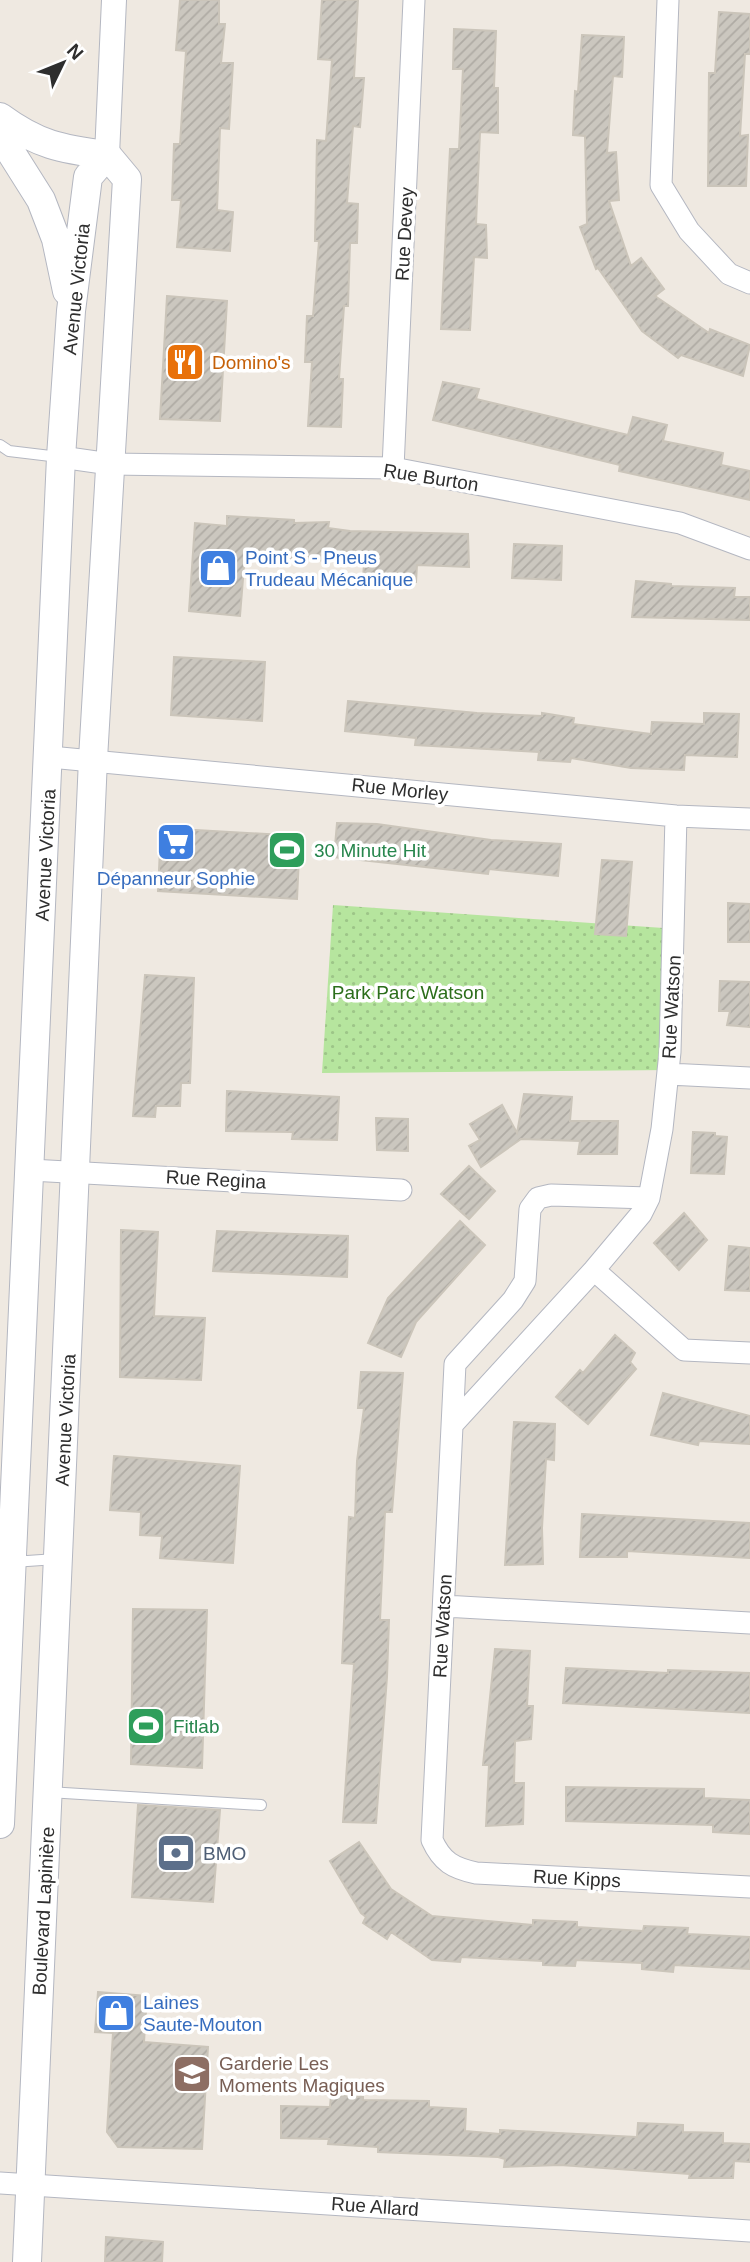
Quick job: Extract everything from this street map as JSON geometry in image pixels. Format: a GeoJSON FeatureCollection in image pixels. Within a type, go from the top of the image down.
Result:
{"type":"FeatureCollection","features":[{"type":"Feature","properties":{"kind":"main road"},"geometry":{"type":"LineString","coordinates":[[0,117],[22,133],[59,149],[107,155]]}},
{"type":"Feature","properties":{"kind":"main road"},"geometry":{"type":"LineString","coordinates":[[0,135],[41,200],[56,239],[71,311]]}},
{"type":"Feature","properties":{"kind":"main road","name":"Avenue Victoria"},"geometry":{"type":"LineString","coordinates":[[6,1562],[30,1170],[61,457],[71,311],[88,177],[107,155],[127,179],[93,759],[59,1559]]}},
{"type":"Feature","properties":{"kind":"main road","name":"Boulevard Lapinière"},"geometry":{"type":"LineString","coordinates":[[27,2262],[59,1559]]}},
{"type":"Feature","properties":{"kind":"main road"},"geometry":{"type":"LineString","coordinates":[[0,1824],[6,1562]]}},
{"type":"Feature","properties":{"kind":"street"},"geometry":{"type":"LineString","coordinates":[[107,155],[114,0]]}},
{"type":"Feature","properties":{"kind":"street","name":"Rue Devey"},"geometry":{"type":"LineString","coordinates":[[393,468],[414,0]]}},
{"type":"Feature","properties":{"kind":"street"},"geometry":{"type":"LineString","coordinates":[[668,0],[661,186],[689,231],[729,274],[750,283]]}},
{"type":"Feature","properties":{"kind":"street","name":"Rue Burton"},"geometry":{"type":"LineString","coordinates":[[61,457],[110,464],[393,468],[680,523],[750,549]]}},
{"type":"Feature","properties":{"kind":"street","name":"Rue Morley"},"geometry":{"type":"LineString","coordinates":[[50,757],[676,816],[750,819]]}},
{"type":"Feature","properties":{"kind":"street","name":"Rue Watson"},"geometry":{"type":"LineString","coordinates":[[453,1424],[594,1270],[641,1214],[649,1198],[668,1074],[676,816]]}},
{"type":"Feature","properties":{"kind":"street"},"geometry":{"type":"LineString","coordinates":[[668,1074],[750,1078]]}},
{"type":"Feature","properties":{"kind":"street","name":"Rue Regina"},"geometry":{"type":"LineString","coordinates":[[30,1170],[401,1190]]}},
{"type":"Feature","properties":{"kind":"street","name":"Rue Watson"},"geometry":{"type":"LineString","coordinates":[[432,1829],[454,1364],[513,1300],[525,1281],[530,1209],[538,1198],[551,1195],[649,1198]]}},
{"type":"Feature","properties":{"kind":"street"},"geometry":{"type":"LineString","coordinates":[[594,1270],[684,1350],[750,1353]]}},
{"type":"Feature","properties":{"kind":"street"},"geometry":{"type":"LineString","coordinates":[[444,1606],[750,1623]]}},
{"type":"Feature","properties":{"kind":"street","name":"Rue Kipps"},"geometry":{"type":"LineString","coordinates":[[432,1829],[432,1840],[438,1855],[453,1868],[476,1873],[750,1887]]}},
{"type":"Feature","properties":{"kind":"street","name":"Rue Allard"},"geometry":{"type":"LineString","coordinates":[[0,2183],[750,2231]]}},
{"type":"Feature","properties":{"kind":"lane"},"geometry":{"type":"LineString","coordinates":[[0,445],[9,451],[61,457]]}},
{"type":"Feature","properties":{"kind":"lane"},"geometry":{"type":"LineString","coordinates":[[6,1562],[59,1559]]}},
{"type":"Feature","properties":{"kind":"lane"},"geometry":{"type":"LineString","coordinates":[[48,1792],[261,1805]]}},
{"type":"Feature","properties":{"kind":"green space","name":"Park Parc Watson"},"geometry":{"type":"Polygon","coordinates":[[[333,905],[678,929],[670,1070],[322,1073],[333,905]]]}},
{"type":"Feature","properties":{"kind":"building"},"geometry":{"type":"Polygon","coordinates":[[[180,0],[219,0],[219,24],[225,24],[221,63],[233,63],[229,129],[220,128],[217,210],[233,212],[230,251],[177,247],[181,200],[172,200],[174,144],[180,144],[186,51],[176,50],[180,0]]]}},
{"type":"Feature","properties":{"kind":"building"},"geometry":{"type":"Polygon","coordinates":[[[322,0],[358,0],[354,78],[364,78],[360,127],[353,126],[347,203],[358,204],[357,243],[350,243],[348,306],[344,306],[339,379],[343,379],[341,427],[308,426],[312,362],[305,362],[307,316],[313,316],[319,241],[315,241],[317,140],[326,141],[332,60],[318,59],[322,0]]]}},
{"type":"Feature","properties":{"kind":"building"},"geometry":{"type":"Polygon","coordinates":[[[719,12],[750,14],[750,54],[745,54],[740,136],[748,135],[746,186],[708,186],[709,73],[715,73],[719,12]]]}},
{"type":"Feature","properties":{"kind":"building"},"geometry":{"type":"Polygon","coordinates":[[[454,29],[496,31],[494,88],[498,88],[498,133],[480,132],[476,224],[486,225],[487,258],[474,257],[470,330],[441,329],[450,149],[459,149],[463,69],[453,69],[454,29]]]}},
{"type":"Feature","properties":{"kind":"building"},"geometry":{"type":"Polygon","coordinates":[[[582,35],[624,37],[622,77],[613,76],[607,153],[616,152],[619,200],[609,201],[631,266],[641,258],[664,289],[655,296],[709,333],[710,329],[750,345],[743,376],[681,355],[678,358],[642,331],[598,268],[596,269],[580,227],[587,224],[585,136],[573,135],[582,35]]]}},
{"type":"Feature","properties":{"kind":"building"},"geometry":{"type":"Polygon","coordinates":[[[167,296],[227,301],[220,421],[160,419],[167,296]]]}},
{"type":"Feature","properties":{"kind":"building"},"geometry":{"type":"Polygon","coordinates":[[[443,382],[479,389],[476,399],[628,435],[633,417],[667,425],[663,441],[723,453],[721,465],[750,471],[750,500],[619,471],[620,465],[433,420],[443,382]]]}},
{"type":"Feature","properties":{"kind":"building"},"geometry":{"type":"Polygon","coordinates":[[[227,516],[294,520],[294,523],[329,522],[328,528],[350,531],[468,534],[469,567],[417,565],[416,582],[363,578],[364,564],[245,554],[240,616],[189,611],[195,523],[227,526],[227,516]]]}},
{"type":"Feature","properties":{"kind":"building"},"geometry":{"type":"Polygon","coordinates":[[[514,544],[562,546],[561,580],[512,578],[514,544]]]}},
{"type":"Feature","properties":{"kind":"building"},"geometry":{"type":"Polygon","coordinates":[[[636,581],[671,586],[735,588],[734,597],[750,597],[750,620],[632,617],[636,581]]]}},
{"type":"Feature","properties":{"kind":"building"},"geometry":{"type":"Polygon","coordinates":[[[174,657],[265,662],[262,721],[171,715],[174,657]]]}},
{"type":"Feature","properties":{"kind":"building"},"geometry":{"type":"Polygon","coordinates":[[[348,701],[477,713],[542,716],[542,713],[574,718],[573,724],[651,734],[652,722],[704,724],[704,713],[739,714],[737,757],[685,755],[684,770],[631,768],[571,758],[570,762],[538,760],[539,752],[415,745],[416,738],[345,731],[348,701]]]}},
{"type":"Feature","properties":{"kind":"building"},"geometry":{"type":"Polygon","coordinates":[[[337,823],[377,824],[491,840],[561,844],[558,876],[489,869],[488,874],[334,857],[337,823]]]}},
{"type":"Feature","properties":{"kind":"building"},"geometry":{"type":"Polygon","coordinates":[[[161,828],[300,836],[297,899],[158,891],[161,828]]]}},
{"type":"Feature","properties":{"kind":"building"},"geometry":{"type":"Polygon","coordinates":[[[602,860],[632,862],[626,936],[595,934],[602,860]]]}},
{"type":"Feature","properties":{"kind":"building"},"geometry":{"type":"Polygon","coordinates":[[[728,903],[750,904],[750,942],[728,942],[728,903]]]}},
{"type":"Feature","properties":{"kind":"building"},"geometry":{"type":"Polygon","coordinates":[[[145,975],[194,978],[190,1083],[181,1083],[180,1106],[156,1106],[155,1117],[133,1116],[145,975]]]}},
{"type":"Feature","properties":{"kind":"building"},"geometry":{"type":"Polygon","coordinates":[[[720,981],[750,982],[750,1027],[727,1025],[730,1011],[719,1011],[720,981]]]}},
{"type":"Feature","properties":{"kind":"building"},"geometry":{"type":"Polygon","coordinates":[[[227,1091],[339,1097],[337,1140],[292,1139],[293,1132],[226,1131],[227,1091]]]}},
{"type":"Feature","properties":{"kind":"building"},"geometry":{"type":"Polygon","coordinates":[[[524,1094],[572,1097],[570,1121],[618,1121],[617,1154],[578,1154],[580,1141],[521,1139],[481,1167],[469,1146],[480,1140],[470,1124],[502,1105],[517,1133],[524,1094]]]}},
{"type":"Feature","properties":{"kind":"building"},"geometry":{"type":"Polygon","coordinates":[[[376,1118],[408,1119],[408,1151],[377,1150],[376,1118]]]}},
{"type":"Feature","properties":{"kind":"building"},"geometry":{"type":"Polygon","coordinates":[[[693,1132],[715,1133],[715,1136],[727,1137],[724,1174],[691,1173],[693,1132]]]}},
{"type":"Feature","properties":{"kind":"building"},"geometry":{"type":"Polygon","coordinates":[[[469,1166],[495,1191],[469,1219],[441,1194],[469,1166]]]}},
{"type":"Feature","properties":{"kind":"building"},"geometry":{"type":"Polygon","coordinates":[[[684,1213],[707,1240],[679,1270],[654,1243],[684,1213]]]}},
{"type":"Feature","properties":{"kind":"building"},"geometry":{"type":"Polygon","coordinates":[[[460,1221],[485,1245],[416,1322],[401,1357],[368,1343],[388,1298],[460,1221]]]}},
{"type":"Feature","properties":{"kind":"building"},"geometry":{"type":"Polygon","coordinates":[[[121,1230],[158,1232],[154,1316],[205,1318],[201,1380],[120,1377],[121,1230]]]}},
{"type":"Feature","properties":{"kind":"building"},"geometry":{"type":"Polygon","coordinates":[[[217,1231],[348,1236],[347,1277],[213,1271],[217,1231]]]}},
{"type":"Feature","properties":{"kind":"building"},"geometry":{"type":"Polygon","coordinates":[[[729,1246],[750,1248],[750,1291],[725,1290],[729,1246]]]}},
{"type":"Feature","properties":{"kind":"building"},"geometry":{"type":"Polygon","coordinates":[[[615,1335],[635,1353],[630,1362],[636,1369],[588,1424],[556,1397],[580,1370],[583,1373],[615,1335]]]}},
{"type":"Feature","properties":{"kind":"building"},"geometry":{"type":"Polygon","coordinates":[[[361,1372],[403,1373],[392,1512],[385,1512],[380,1620],[389,1620],[376,1823],[343,1822],[354,1664],[342,1663],[349,1517],[355,1518],[357,1461],[364,1408],[358,1408],[361,1372]]]}},
{"type":"Feature","properties":{"kind":"building"},"geometry":{"type":"Polygon","coordinates":[[[663,1393],[750,1416],[750,1444],[699,1441],[698,1445],[651,1435],[663,1393]]]}},
{"type":"Feature","properties":{"kind":"building"},"geometry":{"type":"Polygon","coordinates":[[[514,1422],[555,1424],[554,1460],[546,1459],[543,1564],[505,1565],[514,1422]]]}},
{"type":"Feature","properties":{"kind":"building"},"geometry":{"type":"Polygon","coordinates":[[[114,1456],[240,1466],[233,1563],[160,1558],[162,1536],[140,1535],[141,1512],[110,1510],[114,1456]]]}},
{"type":"Feature","properties":{"kind":"building"},"geometry":{"type":"Polygon","coordinates":[[[582,1514],[750,1523],[750,1558],[627,1551],[627,1557],[580,1557],[582,1514]]]}},
{"type":"Feature","properties":{"kind":"building"},"geometry":{"type":"Polygon","coordinates":[[[133,1609],[207,1610],[202,1768],[131,1764],[133,1609]]]}},
{"type":"Feature","properties":{"kind":"building"},"geometry":{"type":"Polygon","coordinates":[[[495,1649],[530,1651],[527,1706],[533,1706],[531,1739],[515,1741],[514,1783],[524,1783],[523,1824],[486,1826],[489,1765],[483,1765],[495,1649]]]}},
{"type":"Feature","properties":{"kind":"building"},"geometry":{"type":"Polygon","coordinates":[[[566,1668],[668,1673],[668,1670],[750,1673],[750,1713],[563,1703],[566,1668]]]}},
{"type":"Feature","properties":{"kind":"building"},"geometry":{"type":"Polygon","coordinates":[[[566,1787],[704,1789],[704,1798],[750,1800],[750,1834],[713,1832],[713,1825],[566,1821],[566,1787]]]}},
{"type":"Feature","properties":{"kind":"building","name":"BMO"},"geometry":{"type":"Polygon","coordinates":[[[138,1805],[220,1810],[213,1902],[132,1897],[138,1805]]]}},
{"type":"Feature","properties":{"kind":"building"},"geometry":{"type":"Polygon","coordinates":[[[359,1842],[391,1889],[432,1916],[533,1925],[533,1920],[577,1922],[577,1927],[643,1931],[644,1926],[688,1928],[687,1934],[750,1937],[750,1969],[674,1965],[673,1972],[642,1969],[642,1963],[576,1960],[575,1966],[543,1965],[543,1961],[461,1957],[460,1962],[432,1960],[391,1932],[387,1939],[363,1923],[366,1917],[330,1861],[359,1842]]]}},
{"type":"Feature","properties":{"kind":"building"},"geometry":{"type":"Polygon","coordinates":[[[98,1992],[147,1996],[144,2042],[208,2047],[202,2149],[118,2147],[107,2132],[113,2033],[95,2032],[98,1992]]]}},
{"type":"Feature","properties":{"kind":"building"},"geometry":{"type":"Polygon","coordinates":[[[331,2095],[363,2097],[363,2100],[429,2101],[429,2107],[466,2109],[465,2131],[500,2134],[500,2130],[637,2137],[638,2123],[683,2125],[683,2132],[723,2133],[723,2143],[750,2144],[750,2162],[734,2161],[733,2178],[689,2178],[690,2174],[560,2165],[504,2167],[505,2159],[498,2157],[378,2152],[378,2147],[328,2144],[329,2139],[281,2138],[281,2106],[330,2107],[331,2095]]]}},
{"type":"Feature","properties":{"kind":"building"},"geometry":{"type":"Polygon","coordinates":[[[106,2237],[163,2242],[162,2262],[105,2262],[106,2237]]]}},
{"type":"Feature","properties":{"kind":"place","name":"Domino's"},"geometry":{"type":"Point","coordinates":[185,362]}},
{"type":"Feature","properties":{"kind":"place","name":"Point S - Pneus Trudeau Mécanique"},"geometry":{"type":"Point","coordinates":[218,568]}},
{"type":"Feature","properties":{"kind":"place","name":"Dépanneur Sophie"},"geometry":{"type":"Point","coordinates":[176,842]}},
{"type":"Feature","properties":{"kind":"place","name":"30 Minute Hit"},"geometry":{"type":"Point","coordinates":[287,850]}},
{"type":"Feature","properties":{"kind":"place","name":"Fitlab"},"geometry":{"type":"Point","coordinates":[146,1726]}},
{"type":"Feature","properties":{"kind":"place","name":"BMO"},"geometry":{"type":"Point","coordinates":[176,1853]}},
{"type":"Feature","properties":{"kind":"place","name":"Laines Saute-Mouton"},"geometry":{"type":"Point","coordinates":[116,2013]}},
{"type":"Feature","properties":{"kind":"place","name":"Garderie Les Moments Magiques"},"geometry":{"type":"Point","coordinates":[192,2074]}}]}
